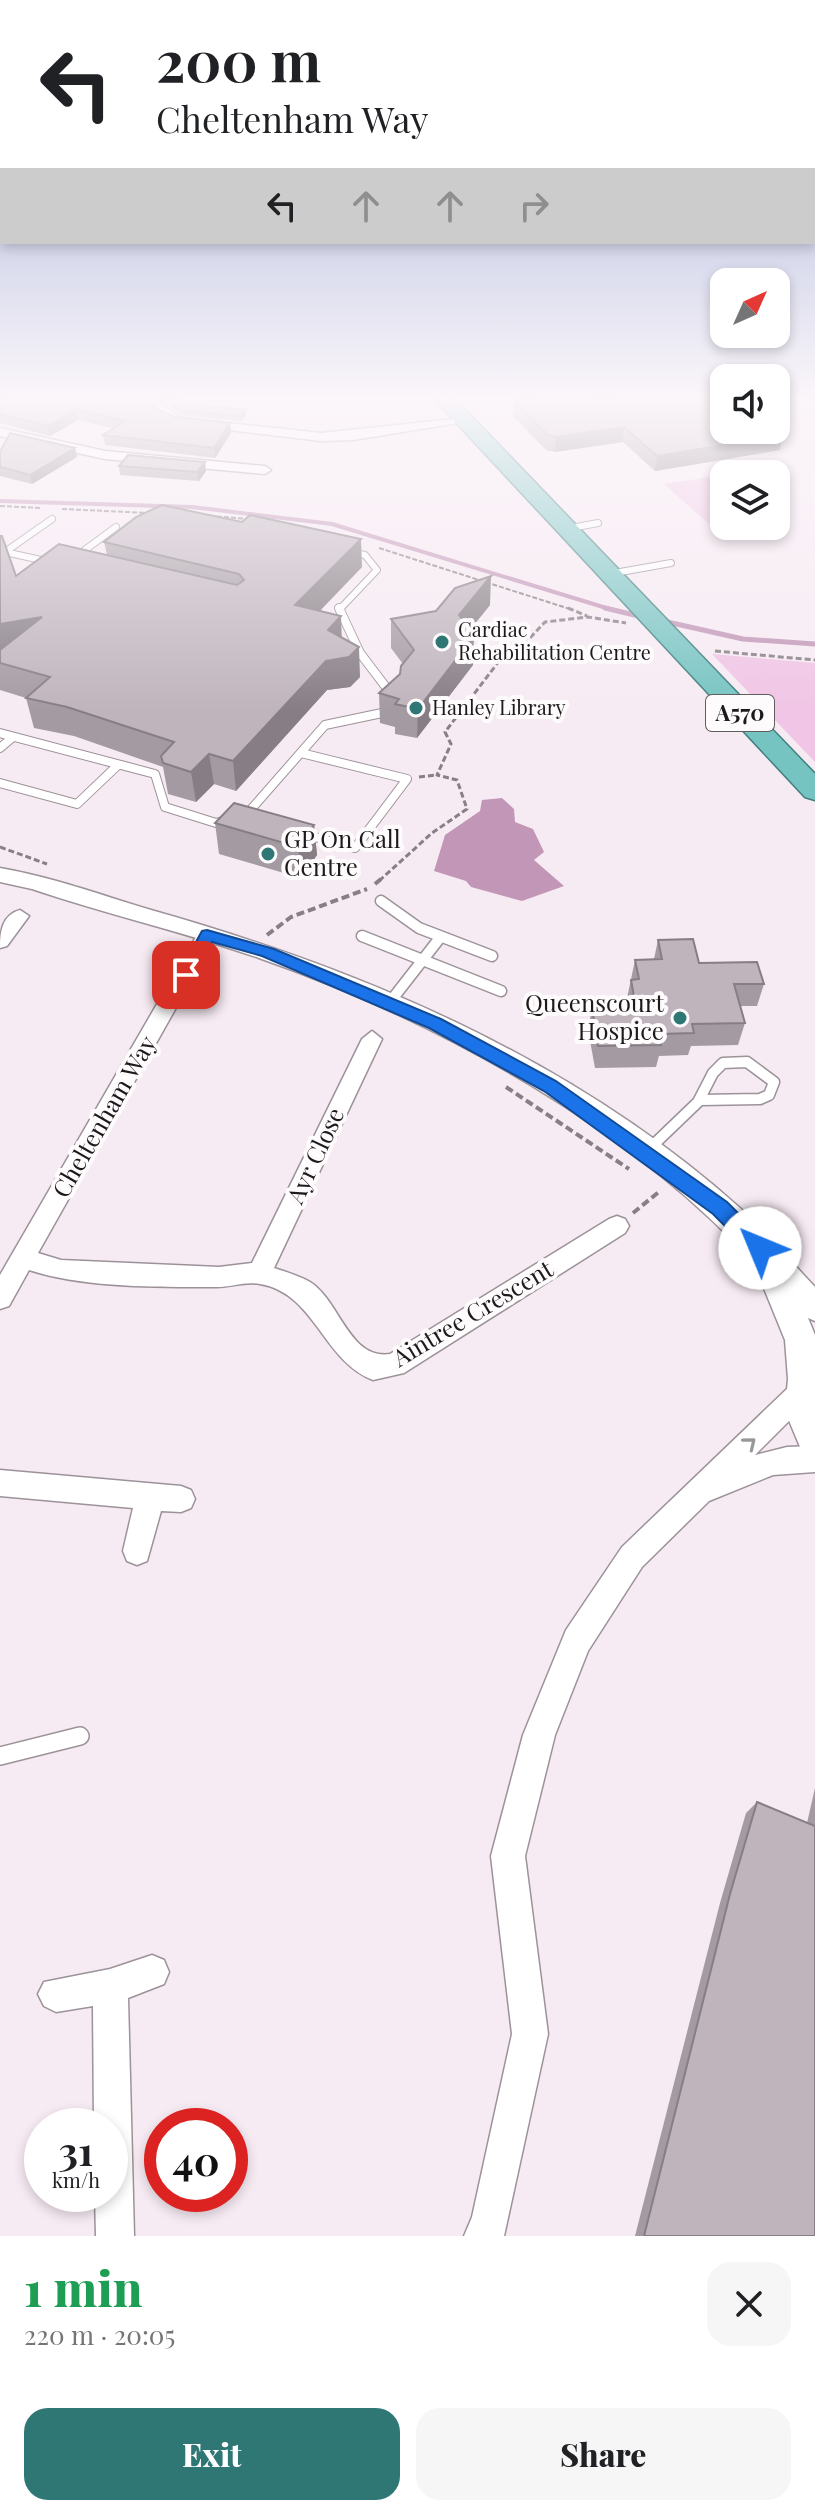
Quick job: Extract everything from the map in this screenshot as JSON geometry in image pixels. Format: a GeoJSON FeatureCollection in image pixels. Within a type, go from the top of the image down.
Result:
{"type":"FeatureCollection","features":[{"type":"Feature","properties":{"kind":"highway","name":"A570"},"geometry":{"type":"LineString","coordinates":[[541,502],[609,574],[633,613],[670,639],[815,791]]}},
{"type":"Feature","properties":{"kind":"street"},"geometry":{"type":"LineString","coordinates":[[0,857],[36,882]]}},
{"type":"Feature","properties":{"kind":"street"},"geometry":{"type":"LineString","coordinates":[[0,875],[36,882],[268,953],[390,1002],[550,1086],[641,1164],[669,1183],[720,1208],[815,1307]]}},
{"type":"Feature","properties":{"kind":"street"},"geometry":{"type":"LineString","coordinates":[[0,941],[20,916]]}},
{"type":"Feature","properties":{"kind":"street","name":"Cheltenham Way"},"geometry":{"type":"LineString","coordinates":[[0,1298],[207,935]]}},
{"type":"Feature","properties":{"kind":"street","name":"Ayr Close"},"geometry":{"type":"LineString","coordinates":[[260,1273],[372,1039]]}},
{"type":"Feature","properties":{"kind":"street","name":"Aintree Crescent"},"geometry":{"type":"LineString","coordinates":[[24,1258],[61,1270],[219,1277],[260,1273],[303,1290],[354,1356],[373,1368],[395,1365],[617,1226]]}},
{"type":"Feature","properties":{"kind":"street"},"geometry":{"type":"LineString","coordinates":[[760,1248],[793,1314],[801,1340],[806,1377],[804,1425],[815,1443]]}},
{"type":"Feature","properties":{"kind":"street"},"geometry":{"type":"LineString","coordinates":[[483,2236],[490,2223],[530,2034],[508,1856],[539,1735],[577,1641],[607,1591],[642,1546],[700,1492],[806,1377]]}},
{"type":"Feature","properties":{"kind":"street"},"geometry":{"type":"LineString","coordinates":[[700,1492],[761,1464],[794,1458],[815,1459]]}},
{"type":"Feature","properties":{"kind":"street"},"geometry":{"type":"LineString","coordinates":[[0,1483],[181,1499]]}},
{"type":"Feature","properties":{"kind":"street"},"geometry":{"type":"LineString","coordinates":[[137,1551],[150,1497]]}},
{"type":"Feature","properties":{"kind":"street"},"geometry":{"type":"LineString","coordinates":[[56,1994],[110,1986],[152,1972]]}},
{"type":"Feature","properties":{"kind":"street"},"geometry":{"type":"LineString","coordinates":[[110,1986],[115,2236]]}},
{"type":"Feature","properties":{"kind":"lane"},"geometry":{"type":"LineString","coordinates":[[3,551],[52,519]]}},
{"type":"Feature","properties":{"kind":"lane"},"geometry":{"type":"LineString","coordinates":[[566,529],[598,523]]}},
{"type":"Feature","properties":{"kind":"lane"},"geometry":{"type":"LineString","coordinates":[[64,565],[116,527]]}},
{"type":"Feature","properties":{"kind":"lane"},"geometry":{"type":"LineString","coordinates":[[0,733],[155,774],[165,807],[216,823],[251,817],[325,725],[382,713],[395,699],[360,653],[338,609],[377,570],[365,555],[334,549]]}},
{"type":"Feature","properties":{"kind":"lane"},"geometry":{"type":"LineString","coordinates":[[3,551],[78,569]]}},
{"type":"Feature","properties":{"kind":"lane"},"geometry":{"type":"LineString","coordinates":[[609,574],[671,563]]}},
{"type":"Feature","properties":{"kind":"lane"},"geometry":{"type":"LineString","coordinates":[[0,748],[13,737]]}},
{"type":"Feature","properties":{"kind":"lane"},"geometry":{"type":"LineString","coordinates":[[294,832],[355,848],[407,779],[301,753]]}},
{"type":"Feature","properties":{"kind":"lane"},"geometry":{"type":"LineString","coordinates":[[0,783],[77,804],[118,765]]}},
{"type":"Feature","properties":{"kind":"lane"},"geometry":{"type":"LineString","coordinates":[[381,901],[397,917],[439,939],[492,956]]}},
{"type":"Feature","properties":{"kind":"lane"},"geometry":{"type":"LineString","coordinates":[[362,936],[501,991]]}},
{"type":"Feature","properties":{"kind":"lane"},"geometry":{"type":"LineString","coordinates":[[390,1002],[439,939]]}},
{"type":"Feature","properties":{"kind":"lane"},"geometry":{"type":"LineString","coordinates":[[641,1164],[700,1100],[715,1069],[726,1062],[745,1061],[763,1067],[774,1082],[769,1095],[760,1099],[700,1100]]}},
{"type":"Feature","properties":{"kind":"lane"},"geometry":{"type":"LineString","coordinates":[[0,1756],[80,1736]]}},
{"type":"Feature","properties":{"kind":"path"},"geometry":{"type":"LineString","coordinates":[[0,506],[159,514]]}},
{"type":"Feature","properties":{"kind":"path"},"geometry":{"type":"LineString","coordinates":[[207,516],[253,520]]}},
{"type":"Feature","properties":{"kind":"path"},"geometry":{"type":"LineString","coordinates":[[366,544],[555,603],[588,617]]}},
{"type":"Feature","properties":{"kind":"path"},"geometry":{"type":"LineString","coordinates":[[262,939],[291,917],[359,895],[387,876],[432,833],[467,809],[457,780],[437,775],[451,744],[445,732],[509,648],[528,640],[545,622],[633,613]]}},
{"type":"Feature","properties":{"kind":"path"},"geometry":{"type":"LineString","coordinates":[[670,639],[689,641],[698,650],[815,660]]}},
{"type":"Feature","properties":{"kind":"path"},"geometry":{"type":"LineString","coordinates":[[505,1086],[641,1164]]}},
{"type":"Feature","properties":{"kind":"path"},"geometry":{"type":"LineString","coordinates":[[649,1182],[669,1183]]}},
{"type":"Feature","properties":{"kind":"path"},"geometry":{"type":"LineString","coordinates":[[617,1226],[669,1183]]}},
{"type":"Feature","properties":{"kind":"shaded area"},"geometry":{"type":"Polygon","coordinates":[[[685,502],[710,502],[709,524],[685,502]]]}},
{"type":"Feature","properties":{"kind":"shaded area"},"geometry":{"type":"Polygon","coordinates":[[[712,654],[815,663],[815,762],[712,654]]]}},
{"type":"Feature","properties":{"kind":"shaded area"},"geometry":{"type":"Polygon","coordinates":[[[502,798],[514,809],[515,822],[533,829],[544,852],[534,860],[564,886],[522,901],[471,887],[466,881],[434,871],[445,835],[480,811],[482,800],[502,798]]]}},
{"type":"Feature","properties":{"kind":"building"},"geometry":{"type":"Polygon","coordinates":[[[162,505],[242,522],[250,515],[361,539],[295,605],[341,616],[328,630],[359,647],[349,657],[326,661],[233,761],[209,754],[191,772],[163,763],[161,756],[174,742],[67,707],[26,698],[50,677],[0,663],[0,650],[42,617],[0,624],[0,536],[16,576],[59,544],[237,585],[244,580],[239,574],[104,542],[136,517],[162,505]]]}},
{"type":"Feature","properties":{"kind":"building"},"geometry":{"type":"Polygon","coordinates":[[[491,576],[459,615],[474,636],[418,709],[395,704],[399,699],[379,693],[400,674],[401,666],[414,650],[391,619],[436,611],[455,588],[491,576]]]}},
{"type":"Feature","properties":{"kind":"building"},"geometry":{"type":"Polygon","coordinates":[[[234,803],[314,825],[298,847],[215,823],[234,803]]]}},
{"type":"Feature","properties":{"kind":"building","name":"Queenscourt Hospice"},"geometry":{"type":"Polygon","coordinates":[[[693,939],[699,963],[757,962],[764,984],[734,984],[745,1023],[692,1024],[694,1033],[659,1034],[661,1045],[598,1046],[592,1008],[636,1007],[631,980],[639,979],[635,960],[662,959],[658,940],[693,939]]]}},
{"type":"Feature","properties":{"kind":"building"},"geometry":{"type":"Polygon","coordinates":[[[757,1802],[815,1826],[815,2236],[644,2236],[730,1894],[757,1802]]]}},
{"type":"Feature","properties":{"kind":"waterway"},"geometry":{"type":"LineString","coordinates":[[43,502],[192,507],[332,524],[611,610]]}},
{"type":"Feature","properties":{"kind":"waterway"},"geometry":{"type":"LineString","coordinates":[[605,608],[611,610]]}},
{"type":"Feature","properties":{"kind":"waterway"},"geometry":{"type":"LineString","coordinates":[[611,610],[643,617]]}},
{"type":"Feature","properties":{"kind":"waterway"},"geometry":{"type":"LineString","coordinates":[[663,621],[743,639],[815,644]]}},
{"type":"Feature","properties":{"kind":"place","name":"Cardiac Rehabilitation Centre"},"geometry":{"type":"Point","coordinates":[442,642]}},
{"type":"Feature","properties":{"kind":"place","name":"Hanley Library"},"geometry":{"type":"Point","coordinates":[416,708]}},
{"type":"Feature","properties":{"kind":"place","name":"GP On Call Centre"},"geometry":{"type":"Point","coordinates":[268,854]}},
{"type":"Feature","properties":{"kind":"place","name":"Queenscourt Hospice"},"geometry":{"type":"Point","coordinates":[680,1018]}},
{"type":"Feature","properties":{"kind":"route"},"geometry":{"type":"LineString","coordinates":[[186,975],[207,935],[268,953],[435,1023],[550,1086],[720,1208],[760,1248]]}}]}
